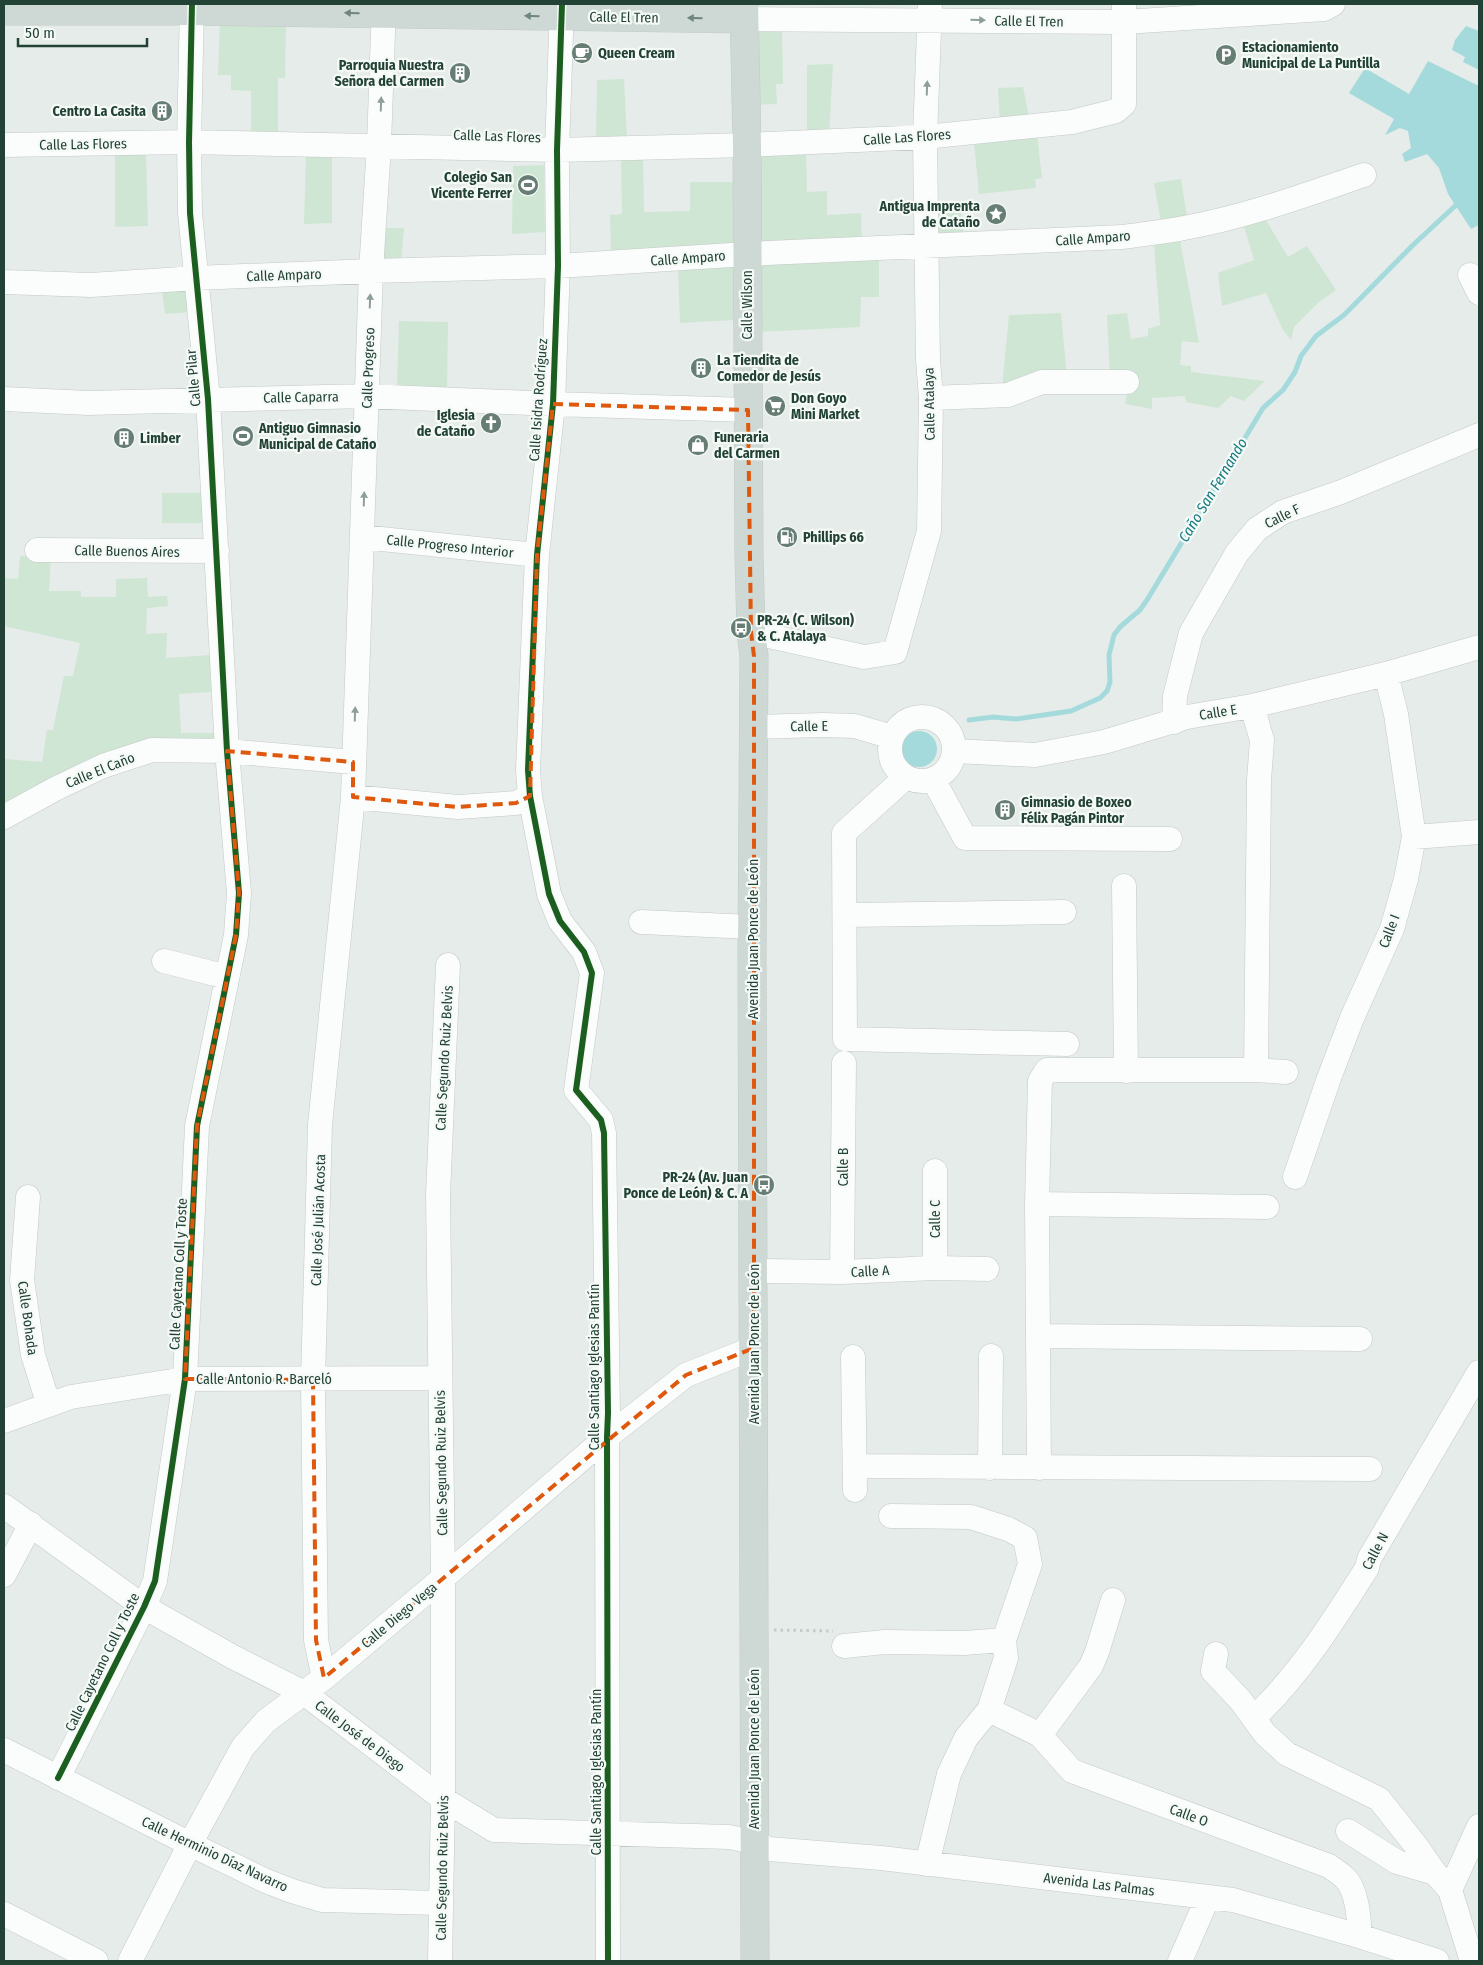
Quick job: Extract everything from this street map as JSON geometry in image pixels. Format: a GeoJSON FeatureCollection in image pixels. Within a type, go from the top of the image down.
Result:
{"type":"FeatureCollection","features":[{"type":"Feature","properties":{"kind":"main road","name":"Calle El Tren"},"geometry":{"type":"LineString","coordinates":[[4,11],[192,8],[744,11]]}},
{"type":"Feature","properties":{"kind":"main road","name":"Calle Wilson"},"geometry":{"type":"LineString","coordinates":[[744,11],[751,632],[754,656],[754,727]]}},
{"type":"Feature","properties":{"kind":"main road","name":"Avenida Juan Ponce de León"},"geometry":{"type":"LineString","coordinates":[[754,727],[752,927],[755,1961]]}},
{"type":"Feature","properties":{"kind":"street","name":"Calle El Tren"},"geometry":{"type":"LineString","coordinates":[[744,11],[1124,13],[1324,9],[1333,4]]}},
{"type":"Feature","properties":{"kind":"street","name":"Calle Pilar"},"geometry":{"type":"LineString","coordinates":[[192,8],[189,142],[190,213],[208,399],[226,751]]}},
{"type":"Feature","properties":{"kind":"street","name":"Calle Progreso"},"geometry":{"type":"LineString","coordinates":[[353,762],[370,271],[379,145],[384,9]]}},
{"type":"Feature","properties":{"kind":"street","name":"Calle Isidra Rodríguez"},"geometry":{"type":"LineString","coordinates":[[530,796],[528,770],[537,555],[553,404],[558,266],[557,150],[562,10]]}},
{"type":"Feature","properties":{"kind":"street","name":"Calle Atalaya"},"geometry":{"type":"LineString","coordinates":[[751,632],[864,657],[895,652],[929,531],[931,398],[928,360],[925,137],[930,12]]}},
{"type":"Feature","properties":{"kind":"street","name":"Calle Las Flores"},"geometry":{"type":"LineString","coordinates":[[4,145],[189,142],[557,150],[747,146],[925,137],[1072,122],[1120,110],[1125,100],[1124,13]]}},
{"type":"Feature","properties":{"kind":"street","name":"Calle Amparo"},"geometry":{"type":"LineString","coordinates":[[4,282],[91,285],[196,278],[558,266],[747,254],[1123,237],[1185,228],[1285,202],[1364,175]]}},
{"type":"Feature","properties":{"kind":"street"},"geometry":{"type":"LineString","coordinates":[[931,398],[1008,395],[1042,382],[1127,382]]}},
{"type":"Feature","properties":{"kind":"street","name":"Calle Caparra"},"geometry":{"type":"LineString","coordinates":[[4,399],[88,403],[367,396],[748,410]]}},
{"type":"Feature","properties":{"kind":"street","name":"Calle F"},"geometry":{"type":"LineString","coordinates":[[1174,722],[1175,696],[1191,633],[1237,553],[1257,529],[1283,512],[1341,492],[1479,435]]}},
{"type":"Feature","properties":{"kind":"street","name":"Calle Progreso Interior"},"geometry":{"type":"LineString","coordinates":[[362,537],[537,555]]}},
{"type":"Feature","properties":{"kind":"street","name":"Calle Buenos Aires"},"geometry":{"type":"LineString","coordinates":[[37,550],[217,551]]}},
{"type":"Feature","properties":{"kind":"street","name":"Calle E"},"geometry":{"type":"LineString","coordinates":[[955,751],[1035,755],[1104,742],[1187,717],[1252,706],[1386,674],[1479,647]]}},
{"type":"Feature","properties":{"kind":"street","name":"Calle I"},"geometry":{"type":"LineString","coordinates":[[1295,1177],[1352,1018],[1392,929],[1406,879],[1414,837],[1396,714],[1386,674]]}},
{"type":"Feature","properties":{"kind":"street"},"geometry":{"type":"LineString","coordinates":[[1252,706],[1262,740],[1259,780],[1256,1070]]}},
{"type":"Feature","properties":{"kind":"street"},"geometry":{"type":"LineString","coordinates":[[920,716],[938,720],[945,726],[954,742],[955,751],[948,768],[933,779],[915,780],[906,777],[899,771],[890,755],[892,737],[903,723],[920,716]]}},
{"type":"Feature","properties":{"kind":"street","name":"Calle E"},"geometry":{"type":"LineString","coordinates":[[754,727],[855,726],[892,737]]}},
{"type":"Feature","properties":{"kind":"street","name":"Calle El Caño"},"geometry":{"type":"LineString","coordinates":[[4,817],[55,789],[103,766],[152,750],[226,751],[353,762]]}},
{"type":"Feature","properties":{"kind":"street","name":"Calle Cayetano Coll y Toste"},"geometry":{"type":"LineString","coordinates":[[58,1778],[144,1607],[155,1580],[185,1380],[197,1126],[236,935],[239,893],[226,751]]}},
{"type":"Feature","properties":{"kind":"street","name":"Calle José Julián Acosta"},"geometry":{"type":"LineString","coordinates":[[324,1678],[316,1640],[313,1380],[320,1125],[353,797],[353,762]]}},
{"type":"Feature","properties":{"kind":"street"},"geometry":{"type":"LineString","coordinates":[[906,777],[844,833],[846,915],[845,1039],[1067,1044]]}},
{"type":"Feature","properties":{"kind":"street"},"geometry":{"type":"LineString","coordinates":[[933,779],[965,838],[1170,839]]}},
{"type":"Feature","properties":{"kind":"street"},"geometry":{"type":"LineString","coordinates":[[353,797],[458,807],[516,803],[530,796]]}},
{"type":"Feature","properties":{"kind":"street","name":"Calle Santiago Iglesias Pantín"},"geometry":{"type":"LineString","coordinates":[[530,796],[549,894],[560,921],[584,952],[592,973],[576,1090],[601,1120],[604,1133],[608,1413],[608,1961]]}},
{"type":"Feature","properties":{"kind":"street"},"geometry":{"type":"LineString","coordinates":[[1414,837],[1479,832]]}},
{"type":"Feature","properties":{"kind":"street"},"geometry":{"type":"LineString","coordinates":[[1124,886],[1126,1071]]}},
{"type":"Feature","properties":{"kind":"street"},"geometry":{"type":"LineString","coordinates":[[846,915],[1064,912]]}},
{"type":"Feature","properties":{"kind":"street"},"geometry":{"type":"LineString","coordinates":[[641,922],[752,927]]}},
{"type":"Feature","properties":{"kind":"street"},"geometry":{"type":"LineString","coordinates":[[164,961],[227,977]]}},
{"type":"Feature","properties":{"kind":"street","name":"Calle Segundo Ruiz Belvis"},"geometry":{"type":"LineString","coordinates":[[440,1961],[444,1578],[438,1195],[448,965]]}},
{"type":"Feature","properties":{"kind":"street","name":"Calle B"},"geometry":{"type":"LineString","coordinates":[[842,1272],[844,1063]]}},
{"type":"Feature","properties":{"kind":"street"},"geometry":{"type":"LineString","coordinates":[[1039,1468],[1037,1204],[1040,1081],[1047,1070],[1256,1070],[1286,1072]]}},
{"type":"Feature","properties":{"kind":"street","name":"Calle C"},"geometry":{"type":"LineString","coordinates":[[935,1171],[935,1268]]}},
{"type":"Feature","properties":{"kind":"street","name":"Calle Bohada"},"geometry":{"type":"LineString","coordinates":[[28,1197],[22,1280],[33,1355],[45,1392],[52,1404]]}},
{"type":"Feature","properties":{"kind":"street"},"geometry":{"type":"LineString","coordinates":[[1037,1204],[1267,1206]]}},
{"type":"Feature","properties":{"kind":"street","name":"Calle A"},"geometry":{"type":"LineString","coordinates":[[753,1271],[842,1272],[935,1268],[987,1269]]}},
{"type":"Feature","properties":{"kind":"street"},"geometry":{"type":"LineString","coordinates":[[1038,1336],[1360,1339]]}},
{"type":"Feature","properties":{"kind":"street","name":"Calle Diego Vega"},"geometry":{"type":"LineString","coordinates":[[130,1961],[242,1746],[266,1721],[324,1678],[444,1578],[607,1437],[686,1374],[754,1348]]}},
{"type":"Feature","properties":{"kind":"street"},"geometry":{"type":"LineString","coordinates":[[990,1468],[992,1356]]}},
{"type":"Feature","properties":{"kind":"street"},"geometry":{"type":"LineString","coordinates":[[853,1357],[855,1490]]}},
{"type":"Feature","properties":{"kind":"street","name":"Calle N"},"geometry":{"type":"LineString","coordinates":[[1254,1718],[1280,1693],[1322,1638],[1366,1568],[1369,1559],[1479,1372]]}},
{"type":"Feature","properties":{"kind":"street","name":"Calle Antonio R. Barceló"},"geometry":{"type":"LineString","coordinates":[[4,1421],[71,1397],[185,1380],[440,1378]]}},
{"type":"Feature","properties":{"kind":"street"},"geometry":{"type":"LineString","coordinates":[[855,1466],[1370,1469]]}},
{"type":"Feature","properties":{"kind":"street","name":"Calle José de Diego"},"geometry":{"type":"LineString","coordinates":[[4,1506],[144,1607],[233,1657],[304,1693],[443,1799],[494,1830],[730,1837],[754,1842]]}},
{"type":"Feature","properties":{"kind":"street"},"geometry":{"type":"LineString","coordinates":[[891,1516],[972,1517],[1008,1529],[1025,1538],[1030,1564],[1004,1640],[1006,1658],[989,1710],[966,1738],[949,1774],[927,1864]]}},
{"type":"Feature","properties":{"kind":"street"},"geometry":{"type":"LineString","coordinates":[[4,1576],[31,1524]]}},
{"type":"Feature","properties":{"kind":"street"},"geometry":{"type":"LineString","coordinates":[[1040,1736],[1091,1666],[1112,1600]]}},
{"type":"Feature","properties":{"kind":"street"},"geometry":{"type":"LineString","coordinates":[[844,1646],[885,1642],[964,1643],[1004,1640]]}},
{"type":"Feature","properties":{"kind":"street"},"geometry":{"type":"LineString","coordinates":[[1216,1654],[1213,1671],[1254,1718],[1265,1734],[1287,1754],[1379,1799],[1450,1890],[1472,1961]]}},
{"type":"Feature","properties":{"kind":"street","name":"Calle O"},"geometry":{"type":"LineString","coordinates":[[989,1710],[1040,1736],[1072,1771],[1329,1866],[1346,1879],[1355,1899],[1360,1919],[1359,1936]]}},
{"type":"Feature","properties":{"kind":"street","name":"Calle Herminio Díaz Navarro"},"geometry":{"type":"LineString","coordinates":[[4,1750],[190,1844],[266,1881],[292,1891],[322,1900],[440,1903]]}},
{"type":"Feature","properties":{"kind":"street"},"geometry":{"type":"LineString","coordinates":[[1450,1890],[1479,1826]]}},
{"type":"Feature","properties":{"kind":"street"},"geometry":{"type":"LineString","coordinates":[[1348,1831],[1396,1862],[1435,1873]]}},
{"type":"Feature","properties":{"kind":"street","name":"Avenida Las Palmas"},"geometry":{"type":"LineString","coordinates":[[754,1842],[768,1849],[881,1858],[1233,1900],[1359,1936],[1437,1961]]}},
{"type":"Feature","properties":{"kind":"street"},"geometry":{"type":"LineString","coordinates":[[1180,1961],[1208,1897]]}},
{"type":"Feature","properties":{"kind":"street"},"geometry":{"type":"LineString","coordinates":[[4,1914],[96,1961]]}},
{"type":"Feature","properties":{"kind":"path"},"geometry":{"type":"LineString","coordinates":[[755,1630],[843,1631],[844,1646]]}},
{"type":"Feature","properties":{"kind":"highlighted area"},"geometry":{"type":"Polygon","coordinates":[[[553,404],[748,410],[751,632],[754,656],[754,1348],[686,1375],[324,1678],[316,1640],[313,1380],[185,1379],[197,1126],[236,935],[239,893],[227,751],[353,762],[353,797],[458,807],[516,803],[530,796],[537,555],[553,404]]]}},
{"type":"Feature","properties":{"kind":"green space"},"geometry":{"type":"Polygon","coordinates":[[[220,19],[286,20],[285,78],[278,78],[278,134],[251,134],[251,91],[231,90],[231,75],[218,75],[220,19]]]}},
{"type":"Feature","properties":{"kind":"green space"},"geometry":{"type":"Polygon","coordinates":[[[753,31],[782,31],[783,84],[776,84],[777,104],[752,105],[753,31]]]}},
{"type":"Feature","properties":{"kind":"green space"},"geometry":{"type":"Polygon","coordinates":[[[833,64],[829,135],[807,137],[807,65],[833,64]]]}},
{"type":"Feature","properties":{"kind":"green space"},"geometry":{"type":"Polygon","coordinates":[[[624,79],[627,138],[596,140],[597,80],[624,79]]]}},
{"type":"Feature","properties":{"kind":"green space"},"geometry":{"type":"Polygon","coordinates":[[[1023,87],[1030,122],[1000,124],[998,88],[1023,87]]]}},
{"type":"Feature","properties":{"kind":"green space"},"geometry":{"type":"Polygon","coordinates":[[[1037,135],[1042,178],[1035,179],[1036,188],[979,194],[974,143],[1037,135]]]}},
{"type":"Feature","properties":{"kind":"green space"},"geometry":{"type":"Polygon","coordinates":[[[757,152],[806,152],[807,192],[827,191],[827,215],[861,213],[862,241],[758,241],[757,152]]]}},
{"type":"Feature","properties":{"kind":"green space"},"geometry":{"type":"Polygon","coordinates":[[[332,154],[332,223],[304,224],[306,155],[332,154]]]}},
{"type":"Feature","properties":{"kind":"green space"},"geometry":{"type":"Polygon","coordinates":[[[115,155],[146,155],[148,226],[115,227],[115,155]]]}},
{"type":"Feature","properties":{"kind":"green space"},"geometry":{"type":"Polygon","coordinates":[[[643,156],[644,212],[690,211],[690,182],[736,182],[738,243],[611,253],[610,215],[622,214],[621,157],[643,156]]]}},
{"type":"Feature","properties":{"kind":"green space","name":"Colegio San Vicente Ferrer"},"geometry":{"type":"Polygon","coordinates":[[[544,165],[545,232],[512,234],[513,166],[544,165]]]}},
{"type":"Feature","properties":{"kind":"green space"},"geometry":{"type":"Polygon","coordinates":[[[1181,179],[1187,217],[1161,222],[1154,183],[1181,179]]]}},
{"type":"Feature","properties":{"kind":"green space"},"geometry":{"type":"Polygon","coordinates":[[[959,201],[964,235],[937,236],[936,202],[959,201]]]}},
{"type":"Feature","properties":{"kind":"green space"},"geometry":{"type":"Polygon","coordinates":[[[1266,220],[1288,257],[1307,246],[1336,290],[1319,302],[1294,327],[1291,340],[1283,330],[1266,293],[1222,306],[1218,273],[1254,260],[1244,227],[1266,220]]]}},
{"type":"Feature","properties":{"kind":"green space"},"geometry":{"type":"Polygon","coordinates":[[[376,228],[404,228],[401,261],[375,261],[376,228]]]}},
{"type":"Feature","properties":{"kind":"green space"},"geometry":{"type":"Polygon","coordinates":[[[1180,240],[1199,343],[1182,341],[1180,365],[1191,366],[1191,372],[1265,381],[1244,401],[1231,396],[1218,408],[1186,402],[1185,396],[1152,398],[1152,409],[1125,404],[1130,378],[1110,377],[1107,315],[1127,313],[1131,339],[1148,336],[1148,329],[1160,325],[1154,243],[1180,240]]]}},
{"type":"Feature","properties":{"kind":"green space"},"geometry":{"type":"Polygon","coordinates":[[[879,260],[879,297],[861,297],[860,327],[758,332],[757,263],[879,260]]]}},
{"type":"Feature","properties":{"kind":"green space"},"geometry":{"type":"Polygon","coordinates":[[[734,262],[735,320],[680,323],[678,265],[734,262]]]}},
{"type":"Feature","properties":{"kind":"green space"},"geometry":{"type":"Polygon","coordinates":[[[189,288],[192,312],[165,314],[162,291],[189,288]]]}},
{"type":"Feature","properties":{"kind":"green space"},"geometry":{"type":"Polygon","coordinates":[[[1061,313],[1067,377],[1002,387],[1009,315],[1061,313]]]}},
{"type":"Feature","properties":{"kind":"green space"},"geometry":{"type":"Polygon","coordinates":[[[399,321],[448,322],[447,389],[397,387],[399,321]]]}},
{"type":"Feature","properties":{"kind":"green space"},"geometry":{"type":"Polygon","coordinates":[[[162,493],[204,493],[206,523],[162,523],[162,493]]]}},
{"type":"Feature","properties":{"kind":"green space"},"geometry":{"type":"Polygon","coordinates":[[[20,556],[51,556],[49,591],[81,591],[81,597],[116,597],[116,579],[147,578],[148,597],[167,596],[168,606],[147,608],[146,634],[167,633],[166,658],[210,655],[211,692],[179,694],[181,733],[214,733],[214,738],[210,741],[4,805],[4,759],[42,762],[47,730],[53,730],[64,676],[73,676],[80,643],[4,626],[4,578],[18,579],[20,556]]]}},
{"type":"Feature","properties":{"kind":"water"},"geometry":{"type":"Polygon","coordinates":[[[1466,26],[1479,31],[1479,70],[1463,62],[1465,57],[1452,50],[1455,40],[1466,26]]]}},
{"type":"Feature","properties":{"kind":"water"},"geometry":{"type":"Polygon","coordinates":[[[1428,61],[1479,86],[1479,225],[1471,229],[1448,194],[1439,168],[1427,154],[1405,162],[1402,154],[1411,148],[1408,131],[1400,128],[1385,135],[1394,119],[1349,93],[1365,68],[1409,94],[1428,61]]]}},
{"type":"Feature","properties":{"kind":"water"},"geometry":{"type":"Polygon","coordinates":[[[919,731],[926,732],[932,736],[936,742],[936,756],[932,762],[926,766],[919,767],[912,766],[906,762],[902,756],[901,749],[902,742],[906,736],[912,732],[919,731]]]}},
{"type":"Feature","properties":{"kind":"waterway","name":"Caño San Fernando"},"geometry":{"type":"LineString","coordinates":[[969,720],[993,717],[1016,719],[1071,711],[1100,698],[1107,691],[1110,682],[1109,655],[1114,635],[1120,627],[1140,610],[1147,600],[1263,408],[1283,390],[1295,372],[1301,356],[1316,336],[1344,315],[1413,245],[1455,206]]}},
{"type":"Feature","properties":{"kind":"cycle path"},"geometry":{"type":"LineString","coordinates":[[58,1778],[144,1607],[155,1581],[185,1379],[197,1126],[236,935],[239,893],[227,751],[208,399],[190,213],[189,142],[192,4]]}},
{"type":"Feature","properties":{"kind":"cycle path"},"geometry":{"type":"LineString","coordinates":[[562,4],[557,150],[558,266],[553,404],[537,555],[528,770],[530,796],[549,894],[560,921],[584,952],[592,973],[576,1090],[601,1120],[604,1133],[608,1413],[608,1961]]}},
{"type":"Feature","properties":{"kind":"place","name":"Queen Cream"},"geometry":{"type":"Point","coordinates":[582,53]}},
{"type":"Feature","properties":{"kind":"place","name":"Estacionamiento Municipal de La Puntilla"},"geometry":{"type":"Point","coordinates":[1226,55]}},
{"type":"Feature","properties":{"kind":"place","name":"Parroquia Nuestra Señora del Carmen"},"geometry":{"type":"Point","coordinates":[460,73]}},
{"type":"Feature","properties":{"kind":"place","name":"Centro La Casita"},"geometry":{"type":"Point","coordinates":[162,111]}},
{"type":"Feature","properties":{"kind":"place","name":"Colegio San Vicente Ferrer"},"geometry":{"type":"Point","coordinates":[528,185]}},
{"type":"Feature","properties":{"kind":"place","name":"Antigua Imprenta de Cataño"},"geometry":{"type":"Point","coordinates":[996,214]}},
{"type":"Feature","properties":{"kind":"place","name":"La Tiendita de Comedor de Jesús"},"geometry":{"type":"Point","coordinates":[701,368]}},
{"type":"Feature","properties":{"kind":"place","name":"Don Goyo Mini Market"},"geometry":{"type":"Point","coordinates":[775,406]}},
{"type":"Feature","properties":{"kind":"place","name":"Iglesia de Cataño"},"geometry":{"type":"Point","coordinates":[491,423]}},
{"type":"Feature","properties":{"kind":"place","name":"Antiguo Gimnasio Municipal de Cataño"},"geometry":{"type":"Point","coordinates":[243,436]}},
{"type":"Feature","properties":{"kind":"place","name":"Limber"},"geometry":{"type":"Point","coordinates":[124,438]}},
{"type":"Feature","properties":{"kind":"place","name":"Funeraria del Carmen"},"geometry":{"type":"Point","coordinates":[698,445]}},
{"type":"Feature","properties":{"kind":"place","name":"Phillips 66"},"geometry":{"type":"Point","coordinates":[787,537]}},
{"type":"Feature","properties":{"kind":"place","name":"PR-24 (C. Wilson) & C. Atalaya"},"geometry":{"type":"Point","coordinates":[741,628]}},
{"type":"Feature","properties":{"kind":"place","name":"Gimnasio de Boxeo Félix Pagán Pintor"},"geometry":{"type":"Point","coordinates":[1005,810]}},
{"type":"Feature","properties":{"kind":"place","name":"PR-24 (Av. Juan Ponce de León) & C. A"},"geometry":{"type":"Point","coordinates":[764,1185]}}]}
